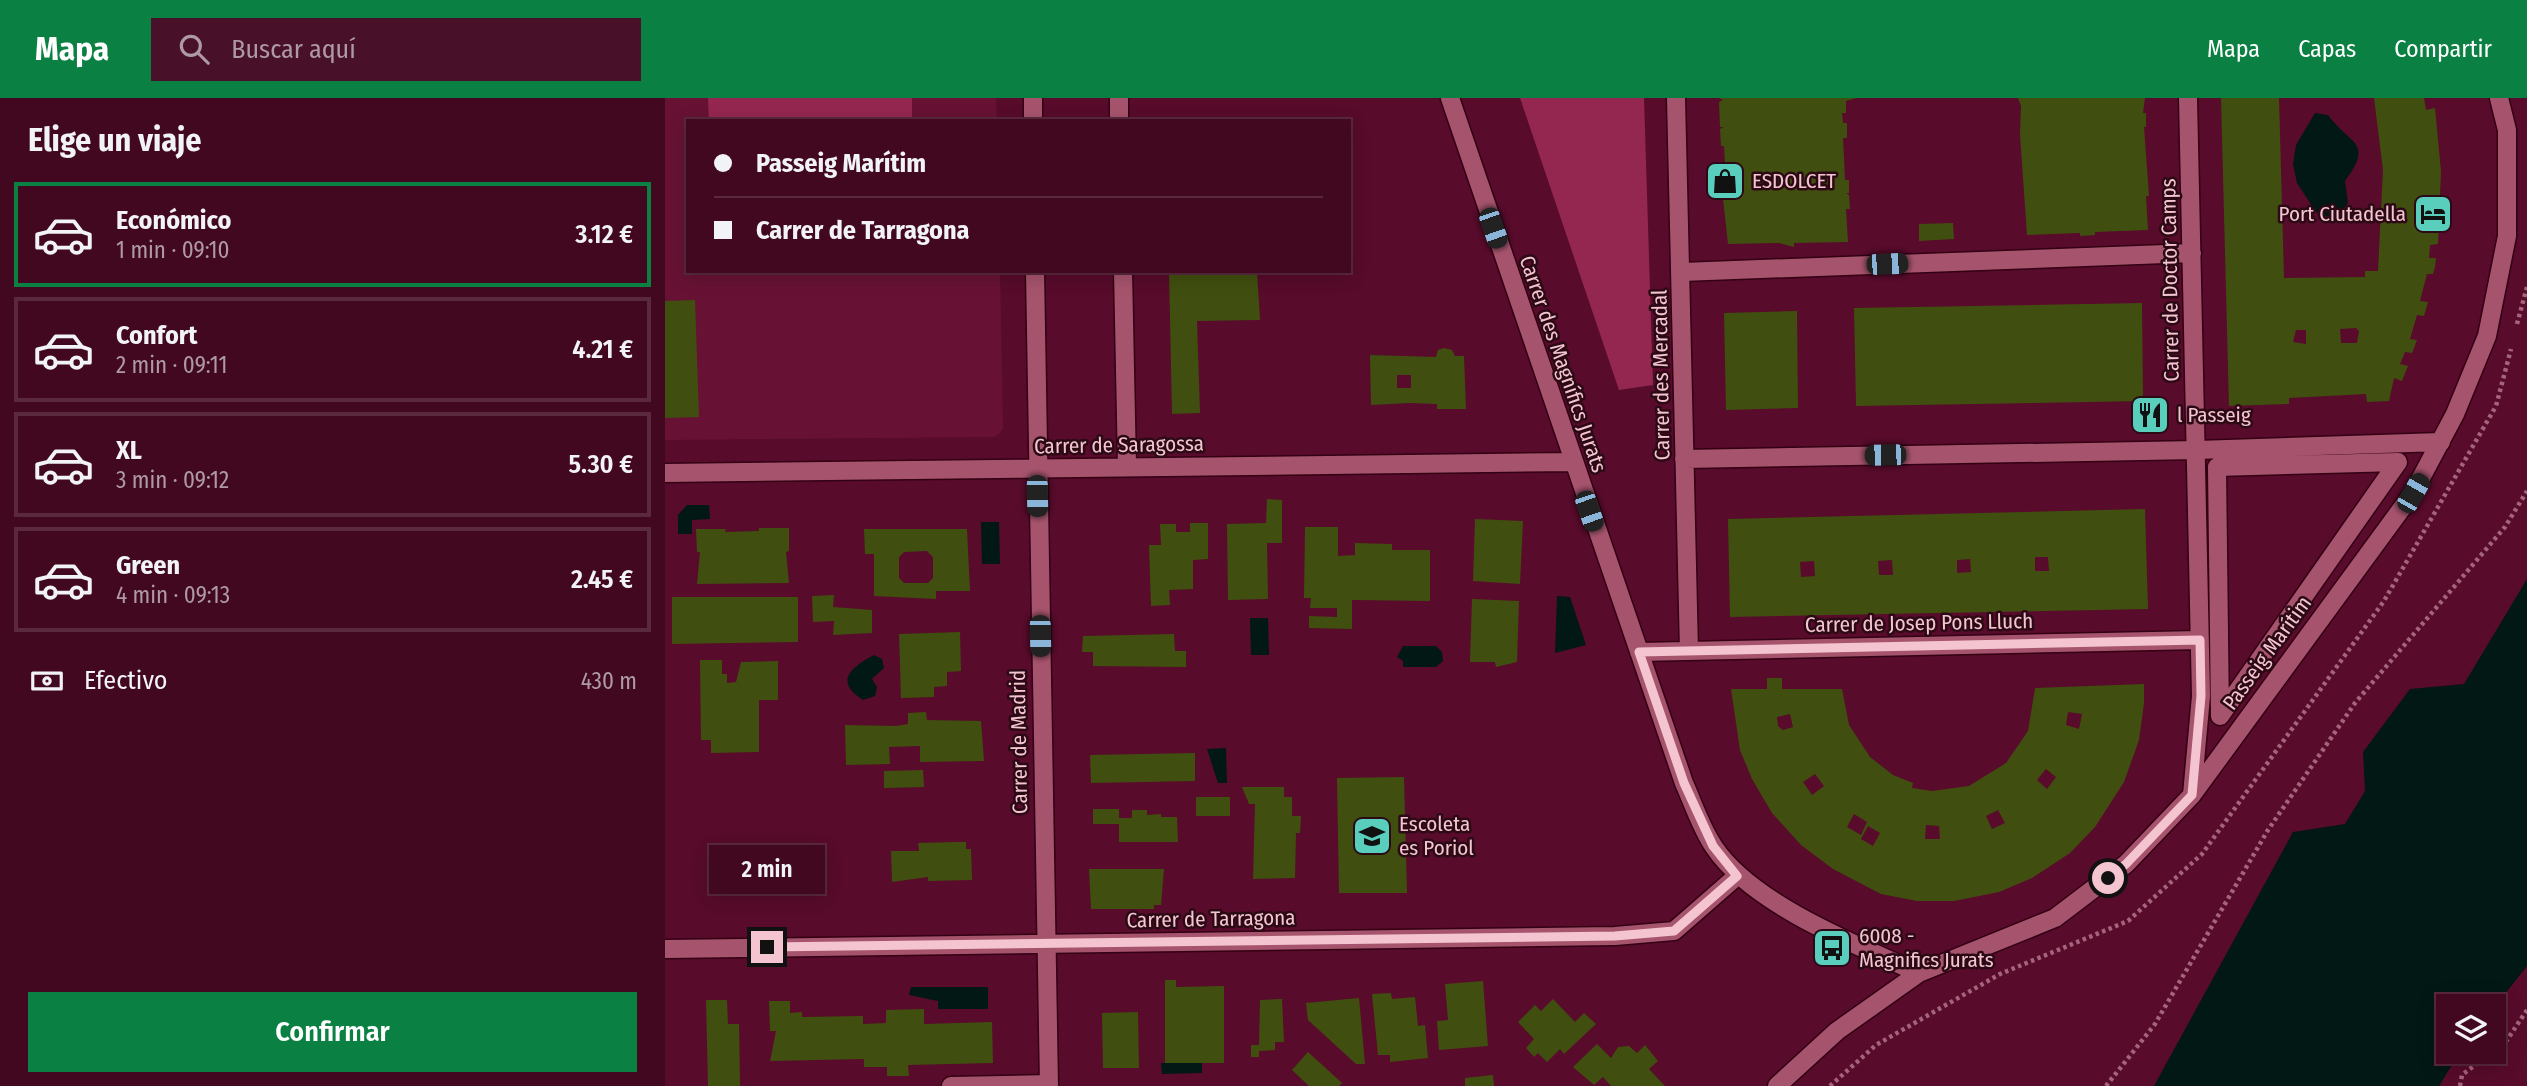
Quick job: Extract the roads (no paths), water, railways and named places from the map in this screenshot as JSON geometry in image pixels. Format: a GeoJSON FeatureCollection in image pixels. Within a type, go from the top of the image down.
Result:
{"type":"FeatureCollection","features":[{"type":"Feature","properties":{"kind":"street"},"geometry":{"type":"LineString","coordinates":[[1033,98],[1033,119]]}},
{"type":"Feature","properties":{"kind":"street"},"geometry":{"type":"LineString","coordinates":[[1119,98],[1119,119]]}},
{"type":"Feature","properties":{"kind":"street","name":"Carrer des Magnífics Jurats"},"geometry":{"type":"LineString","coordinates":[[1450,98],[1684,783],[1713,846],[1737,876],[1824,930],[1919,973]]}},
{"type":"Feature","properties":{"kind":"street","name":"Carrer des Mercadal"},"geometry":{"type":"LineString","coordinates":[[1677,98],[1689,651]]}},
{"type":"Feature","properties":{"kind":"street","name":"Carrer de Doctor Camps"},"geometry":{"type":"LineString","coordinates":[[2188,98],[2197,450],[2208,507],[2200,640],[2201,696],[2192,795]]}},
{"type":"Feature","properties":{"kind":"street","name":"Passeig Marítim"},"geometry":{"type":"LineString","coordinates":[[1777,1086],[1837,1031],[1919,973],[2055,918],[2126,864],[2192,795],[2413,493],[2441,442],[2487,336],[2507,236],[2507,130],[2499,98]]}},
{"type":"Feature","properties":{"kind":"street"},"geometry":{"type":"LineString","coordinates":[[1682,272],[2192,253]]}},
{"type":"Feature","properties":{"kind":"street","name":"Carrer de Madrid"},"geometry":{"type":"LineString","coordinates":[[1034,273],[1049,1085]]}},
{"type":"Feature","properties":{"kind":"street"},"geometry":{"type":"LineString","coordinates":[[1123,273],[1127,467]]}},
{"type":"Feature","properties":{"kind":"street"},"geometry":{"type":"LineString","coordinates":[[1684,458],[2197,450],[2233,458],[2379,454],[2441,442]]}},
{"type":"Feature","properties":{"kind":"street"},"geometry":{"type":"LineString","coordinates":[[2233,458],[2217,467],[2208,507],[2220,716],[2398,462],[2379,454]]}},
{"type":"Feature","properties":{"kind":"street","name":"Carrer de Saragossa"},"geometry":{"type":"LineString","coordinates":[[665,473],[1573,462]]}},
{"type":"Feature","properties":{"kind":"street","name":"Carrer de Josep Pons Lluch"},"geometry":{"type":"LineString","coordinates":[[1639,652],[2200,640]]}},
{"type":"Feature","properties":{"kind":"street"},"geometry":{"type":"LineString","coordinates":[[2201,696],[2220,689]]}},
{"type":"Feature","properties":{"kind":"street","name":"Carrer de Tarragona"},"geometry":{"type":"LineString","coordinates":[[665,949],[1615,936],[1674,931],[1737,876]]}},
{"type":"Feature","properties":{"kind":"street"},"geometry":{"type":"LineString","coordinates":[[951,1086],[1049,1085]]}},
{"type":"Feature","properties":{"kind":"place","name":"ESDOLCET"},"geometry":{"type":"Point","coordinates":[1725,181]}},
{"type":"Feature","properties":{"kind":"place","name":"Port Ciutadella"},"geometry":{"type":"Point","coordinates":[2433,214]}},
{"type":"Feature","properties":{"kind":"place","name":"l Passeig"},"geometry":{"type":"Point","coordinates":[2150,415]}},
{"type":"Feature","properties":{"kind":"place","name":"Escoleta es Poriol"},"geometry":{"type":"Point","coordinates":[1372,836]}},
{"type":"Feature","properties":{"kind":"place","name":"6008 - Magnifics Jurats"},"geometry":{"type":"Point","coordinates":[1832,948]}}]}
